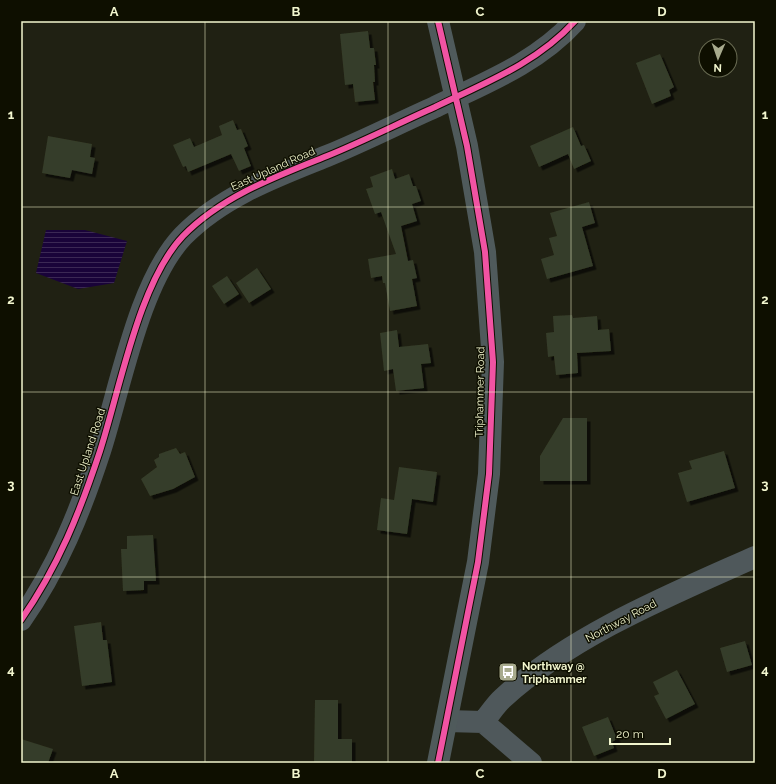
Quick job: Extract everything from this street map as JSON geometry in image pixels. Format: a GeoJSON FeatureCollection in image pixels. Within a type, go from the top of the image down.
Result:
{"type":"FeatureCollection","features":[{"type":"Feature","properties":{"kind":"street","name":"Triphammer Road"},"geometry":{"type":"LineString","coordinates":[[438,21],[454,98],[467,146],[485,252],[492,362],[489,474],[478,562],[438,763]]}},
{"type":"Feature","properties":{"kind":"street","name":"East Upland Road"},"geometry":{"type":"LineString","coordinates":[[21,620],[44,587],[72,529],[100,451],[140,317],[155,281],[181,239],[207,216],[241,194],[504,75],[561,37],[575,21]]}},
{"type":"Feature","properties":{"kind":"street","name":"Northway Road"},"geometry":{"type":"LineString","coordinates":[[483,722],[502,699],[534,673],[602,629],[685,588],[755,557]]}},
{"type":"Feature","properties":{"kind":"street"},"geometry":{"type":"LineString","coordinates":[[447,721],[483,722],[531,763]]}},
{"type":"Feature","properties":{"kind":"shaded area"},"geometry":{"type":"Polygon","coordinates":[[[46,230],[85,230],[127,241],[114,283],[78,289],[36,273],[46,230]]]}},
{"type":"Feature","properties":{"kind":"building"},"geometry":{"type":"Polygon","coordinates":[[[368,31],[370,48],[374,48],[376,65],[374,65],[375,82],[373,82],[375,100],[355,102],[353,84],[345,85],[340,34],[368,31]]]}},
{"type":"Feature","properties":{"kind":"building"},"geometry":{"type":"Polygon","coordinates":[[[660,54],[674,87],[669,90],[671,96],[652,104],[636,63],[660,54]]]}},
{"type":"Feature","properties":{"kind":"building"},"geometry":{"type":"Polygon","coordinates":[[[233,120],[237,130],[241,129],[248,146],[244,148],[251,166],[239,171],[231,154],[188,172],[186,166],[183,167],[173,145],[190,138],[194,147],[222,135],[219,126],[233,120]]]}},
{"type":"Feature","properties":{"kind":"building"},"geometry":{"type":"Polygon","coordinates":[[[573,127],[581,146],[584,145],[591,161],[574,169],[568,154],[539,167],[530,146],[573,127]]]}},
{"type":"Feature","properties":{"kind":"building"},"geometry":{"type":"Polygon","coordinates":[[[48,136],[92,144],[90,157],[95,158],[92,174],[72,170],[70,178],[42,173],[48,136]]]}},
{"type":"Feature","properties":{"kind":"building"},"geometry":{"type":"Polygon","coordinates":[[[392,169],[395,179],[409,174],[413,186],[416,186],[421,201],[412,204],[417,221],[401,226],[408,261],[413,260],[417,278],[412,279],[417,306],[390,311],[385,283],[383,283],[382,276],[371,278],[368,259],[396,254],[381,212],[375,214],[366,189],[373,187],[370,177],[392,169]]]}},
{"type":"Feature","properties":{"kind":"building"},"geometry":{"type":"Polygon","coordinates":[[[589,202],[595,223],[582,227],[593,266],[547,279],[541,259],[554,255],[549,238],[557,236],[550,213],[589,202]]]}},
{"type":"Feature","properties":{"kind":"building"},"geometry":{"type":"Polygon","coordinates":[[[257,268],[271,289],[249,303],[236,283],[257,268]]]}},
{"type":"Feature","properties":{"kind":"building"},"geometry":{"type":"Polygon","coordinates":[[[227,276],[239,294],[224,304],[212,286],[227,276]]]}},
{"type":"Feature","properties":{"kind":"building"},"geometry":{"type":"Polygon","coordinates":[[[572,315],[573,318],[597,316],[598,330],[609,329],[611,351],[577,353],[578,373],[556,375],[554,356],[548,357],[546,333],[554,332],[553,316],[572,315]]]}},
{"type":"Feature","properties":{"kind":"building"},"geometry":{"type":"Polygon","coordinates":[[[397,330],[399,347],[428,344],[431,363],[421,364],[424,388],[396,391],[393,369],[384,371],[380,333],[397,330]]]}},
{"type":"Feature","properties":{"kind":"building"},"geometry":{"type":"Polygon","coordinates":[[[563,418],[587,418],[587,481],[540,481],[540,456],[563,418]]]}},
{"type":"Feature","properties":{"kind":"building"},"geometry":{"type":"Polygon","coordinates":[[[176,448],[180,454],[185,452],[195,477],[173,489],[150,496],[141,479],[157,467],[154,460],[159,457],[159,454],[176,448]]]}},
{"type":"Feature","properties":{"kind":"building"},"geometry":{"type":"Polygon","coordinates":[[[724,451],[735,488],[687,502],[678,473],[692,469],[689,461],[724,451]]]}},
{"type":"Feature","properties":{"kind":"building"},"geometry":{"type":"Polygon","coordinates":[[[399,467],[437,472],[433,502],[412,499],[407,534],[377,530],[381,498],[394,500],[399,467]]]}},
{"type":"Feature","properties":{"kind":"building"},"geometry":{"type":"Polygon","coordinates":[[[153,535],[156,581],[144,581],[144,590],[123,591],[121,549],[127,549],[127,536],[153,535]]]}},
{"type":"Feature","properties":{"kind":"building"},"geometry":{"type":"Polygon","coordinates":[[[101,622],[103,640],[107,640],[112,682],[82,686],[74,626],[101,622]]]}},
{"type":"Feature","properties":{"kind":"building"},"geometry":{"type":"Polygon","coordinates":[[[745,641],[752,665],[727,672],[720,648],[745,641]]]}},
{"type":"Feature","properties":{"kind":"building"},"geometry":{"type":"Polygon","coordinates":[[[677,670],[695,704],[666,719],[654,696],[659,694],[653,682],[677,670]]]}},
{"type":"Feature","properties":{"kind":"building"},"geometry":{"type":"Polygon","coordinates":[[[315,700],[338,700],[338,739],[352,739],[352,763],[314,763],[315,700]]]}},
{"type":"Feature","properties":{"kind":"building"},"geometry":{"type":"Polygon","coordinates":[[[608,717],[617,739],[612,742],[614,748],[594,756],[582,727],[608,717]]]}},
{"type":"Feature","properties":{"kind":"building"},"geometry":{"type":"Polygon","coordinates":[[[21,739],[53,749],[48,763],[21,763],[21,739]]]}},
{"type":"Feature","properties":{"kind":"cycle path"},"geometry":{"type":"LineString","coordinates":[[438,21],[467,146],[485,252],[493,362],[489,474],[478,562],[438,763]]}},
{"type":"Feature","properties":{"kind":"cycle path"},"geometry":{"type":"LineString","coordinates":[[21,620],[46,580],[76,517],[100,451],[132,338],[143,308],[154,280],[168,256],[183,236],[215,209],[251,188],[368,138],[510,71],[544,49],[575,21]]}},
{"type":"Feature","properties":{"kind":"place","name":"Northway @ Triphammer"},"geometry":{"type":"Point","coordinates":[508,672]}}]}
